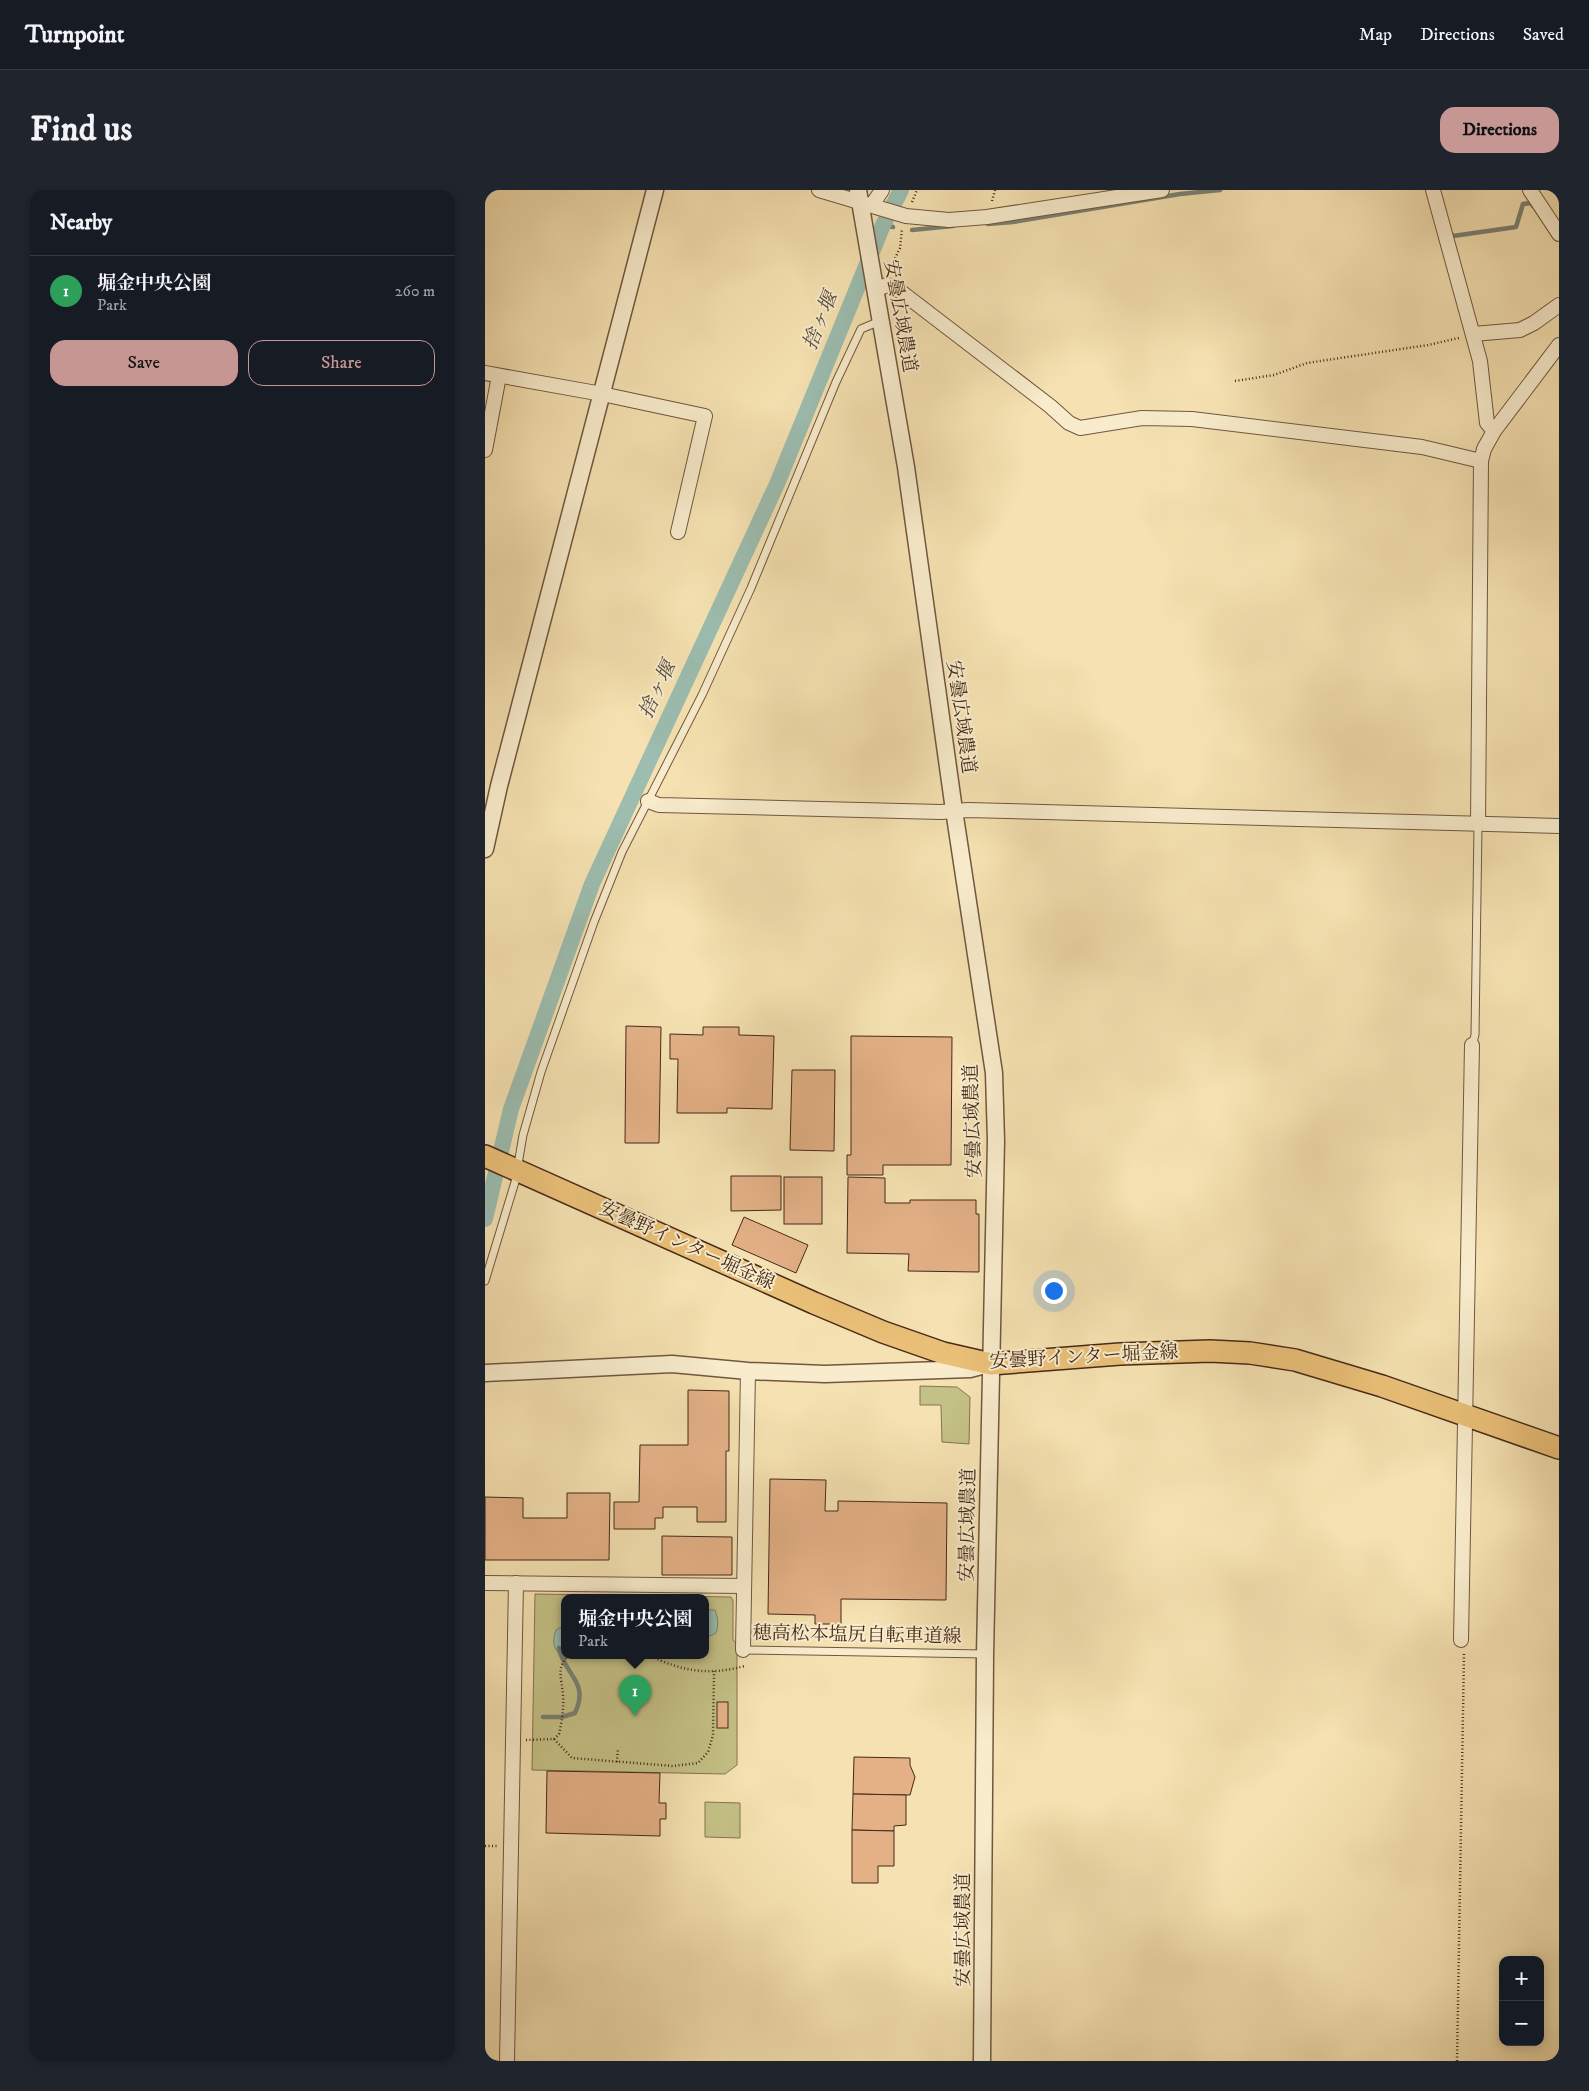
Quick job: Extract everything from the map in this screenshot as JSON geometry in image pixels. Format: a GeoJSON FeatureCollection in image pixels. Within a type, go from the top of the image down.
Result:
{"type":"FeatureCollection","features":[{"type":"Feature","properties":{"kind":"main road","name":"安曇野インター堀金線"},"geometry":{"type":"LineString","coordinates":[[486,1156],[515,1171],[883,1332],[943,1353],[991,1364],[1120,1354],[1210,1351],[1250,1353],[1295,1360],[1464,1414],[1559,1448]]}},
{"type":"Feature","properties":{"kind":"street"},"geometry":{"type":"LineString","coordinates":[[485,849],[499,786],[655,190]]}},
{"type":"Feature","properties":{"kind":"street"},"geometry":{"type":"LineString","coordinates":[[819,190],[867,201],[905,215],[949,220],[987,217],[1161,190]]}},
{"type":"Feature","properties":{"kind":"street"},"geometry":{"type":"LineString","coordinates":[[867,201],[882,190]]}},
{"type":"Feature","properties":{"kind":"street"},"geometry":{"type":"LineString","coordinates":[[1433,190],[1481,361],[1487,423],[1495,431]]}},
{"type":"Feature","properties":{"kind":"street"},"geometry":{"type":"LineString","coordinates":[[1530,190],[1559,234]]}},
{"type":"Feature","properties":{"kind":"street","name":"安曇広域農道"},"geometry":{"type":"LineString","coordinates":[[867,201],[867,238],[874,289],[906,467],[953,810],[994,1073],[997,1141],[991,1364],[978,1654],[983,2061]]}},
{"type":"Feature","properties":{"kind":"street"},"geometry":{"type":"LineString","coordinates":[[874,289],[887,285],[896,288],[1050,406],[1069,423],[1080,428],[1143,418],[1192,419],[1422,447],[1481,462]]}},
{"type":"Feature","properties":{"kind":"street"},"geometry":{"type":"LineString","coordinates":[[1473,334],[1520,330],[1534,323],[1559,305]]}},
{"type":"Feature","properties":{"kind":"street"},"geometry":{"type":"LineString","coordinates":[[1478,825],[1481,462],[1484,449],[1495,431],[1559,345]]}},
{"type":"Feature","properties":{"kind":"street"},"geometry":{"type":"LineString","coordinates":[[485,450],[492,374],[602,394],[705,416],[678,532]]}},
{"type":"Feature","properties":{"kind":"street"},"geometry":{"type":"LineString","coordinates":[[648,801],[659,805],[941,812],[953,810],[1559,826]]}},
{"type":"Feature","properties":{"kind":"street"},"geometry":{"type":"LineString","coordinates":[[1461,1640],[1472,1045]]}},
{"type":"Feature","properties":{"kind":"street"},"geometry":{"type":"LineString","coordinates":[[485,1373],[672,1364],[748,1371],[825,1374],[970,1369],[991,1364]]}},
{"type":"Feature","properties":{"kind":"street"},"geometry":{"type":"LineString","coordinates":[[743,1650],[748,1371]]}},
{"type":"Feature","properties":{"kind":"street"},"geometry":{"type":"LineString","coordinates":[[485,1582],[743,1586]]}},
{"type":"Feature","properties":{"kind":"street"},"geometry":{"type":"LineString","coordinates":[[507,2061],[516,1583]]}},
{"type":"Feature","properties":{"kind":"lane"},"geometry":{"type":"LineString","coordinates":[[485,1281],[541,1072],[594,922],[622,852],[702,695],[747,597],[861,329],[880,321]]}},
{"type":"Feature","properties":{"kind":"lane"},"geometry":{"type":"LineString","coordinates":[[1472,1045],[1475,1035],[1478,825]]}},
{"type":"Feature","properties":{"kind":"lane","name":"穂高松本塩尻自転車道線"},"geometry":{"type":"LineString","coordinates":[[743,1650],[978,1654]]}},
{"type":"Feature","properties":{"kind":"path"},"geometry":{"type":"LineString","coordinates":[[890,267],[900,248],[905,215],[917,190]]}},
{"type":"Feature","properties":{"kind":"path"},"geometry":{"type":"LineString","coordinates":[[1235,381],[1274,375],[1307,363],[1428,345],[1473,334]]}},
{"type":"Feature","properties":{"kind":"path"},"geometry":{"type":"LineString","coordinates":[[743,1628],[830,1628]]}},
{"type":"Feature","properties":{"kind":"path"},"geometry":{"type":"LineString","coordinates":[[1457,2061],[1465,1660],[1461,1640]]}},
{"type":"Feature","properties":{"kind":"path"},"geometry":{"type":"LineString","coordinates":[[525,1740],[554,1739],[559,1734],[563,1693],[559,1678],[561,1664],[566,1659]]}},
{"type":"Feature","properties":{"kind":"path"},"geometry":{"type":"LineString","coordinates":[[656,1659],[693,1671],[745,1666]]}},
{"type":"Feature","properties":{"kind":"path"},"geometry":{"type":"LineString","coordinates":[[554,1739],[572,1758],[673,1766],[698,1763],[708,1752],[713,1735],[713,1670]]}},
{"type":"Feature","properties":{"kind":"path"},"geometry":{"type":"LineString","coordinates":[[617,1762],[618,1748]]}},
{"type":"Feature","properties":{"kind":"path"},"geometry":{"type":"LineString","coordinates":[[485,1846],[502,1846]]}},
{"type":"Feature","properties":{"kind":"shaded area"},"geometry":{"type":"Polygon","coordinates":[[[920,1386],[957,1387],[970,1397],[969,1444],[942,1442],[941,1405],[920,1405],[920,1386]]]}},
{"type":"Feature","properties":{"kind":"shaded area"},"geometry":{"type":"Polygon","coordinates":[[[535,1594],[561,1594],[561,1659],[709,1659],[709,1597],[731,1597],[733,1600],[733,1640],[737,1644],[737,1765],[725,1774],[532,1770],[535,1594]]]}},
{"type":"Feature","properties":{"kind":"shaded area"},"geometry":{"type":"Polygon","coordinates":[[[709,1610],[715,1610],[718,1624],[716,1633],[709,1636],[709,1610]]]}},
{"type":"Feature","properties":{"kind":"shaded area"},"geometry":{"type":"Polygon","coordinates":[[[561,1627],[560,1654],[554,1646],[556,1630],[561,1627]]]}},
{"type":"Feature","properties":{"kind":"shaded area"},"geometry":{"type":"Polygon","coordinates":[[[705,1802],[740,1803],[740,1838],[705,1837],[705,1802]]]}},
{"type":"Feature","properties":{"kind":"building"},"geometry":{"type":"Polygon","coordinates":[[[626,1026],[661,1027],[659,1143],[625,1143],[626,1026]]]}},
{"type":"Feature","properties":{"kind":"building"},"geometry":{"type":"Polygon","coordinates":[[[703,1027],[739,1027],[739,1035],[774,1036],[772,1109],[727,1108],[727,1113],[677,1113],[678,1059],[670,1059],[670,1034],[703,1035],[703,1027]]]}},
{"type":"Feature","properties":{"kind":"building"},"geometry":{"type":"Polygon","coordinates":[[[851,1036],[952,1037],[951,1165],[883,1165],[883,1175],[847,1175],[847,1155],[851,1155],[851,1036]]]}},
{"type":"Feature","properties":{"kind":"building"},"geometry":{"type":"Polygon","coordinates":[[[792,1070],[835,1070],[834,1151],[790,1150],[792,1070]]]}},
{"type":"Feature","properties":{"kind":"building"},"geometry":{"type":"Polygon","coordinates":[[[731,1176],[781,1176],[781,1210],[731,1211],[731,1176]]]}},
{"type":"Feature","properties":{"kind":"building"},"geometry":{"type":"Polygon","coordinates":[[[784,1177],[822,1177],[822,1224],[784,1224],[784,1177]]]}},
{"type":"Feature","properties":{"kind":"building"},"geometry":{"type":"Polygon","coordinates":[[[848,1177],[885,1178],[885,1203],[910,1203],[910,1200],[976,1200],[976,1214],[979,1214],[979,1272],[908,1271],[909,1254],[847,1253],[848,1177]]]}},
{"type":"Feature","properties":{"kind":"building"},"geometry":{"type":"Polygon","coordinates":[[[744,1217],[808,1245],[796,1273],[732,1245],[744,1217]]]}},
{"type":"Feature","properties":{"kind":"building"},"geometry":{"type":"Polygon","coordinates":[[[688,1390],[729,1391],[729,1451],[726,1451],[726,1522],[697,1522],[697,1507],[663,1507],[663,1518],[655,1518],[655,1529],[614,1529],[614,1502],[639,1502],[640,1445],[688,1445],[688,1390]]]}},
{"type":"Feature","properties":{"kind":"building"},"geometry":{"type":"Polygon","coordinates":[[[770,1479],[826,1480],[825,1511],[838,1511],[838,1501],[947,1503],[946,1600],[841,1599],[841,1624],[815,1624],[815,1615],[768,1614],[770,1479]]]}},
{"type":"Feature","properties":{"kind":"building"},"geometry":{"type":"Polygon","coordinates":[[[567,1493],[610,1493],[609,1560],[485,1560],[485,1497],[523,1498],[523,1518],[567,1518],[567,1493]]]}},
{"type":"Feature","properties":{"kind":"building"},"geometry":{"type":"Polygon","coordinates":[[[662,1536],[732,1537],[732,1575],[662,1575],[662,1536]]]}},
{"type":"Feature","properties":{"kind":"building"},"geometry":{"type":"Polygon","coordinates":[[[717,1702],[728,1702],[728,1728],[717,1728],[717,1702]]]}},
{"type":"Feature","properties":{"kind":"building"},"geometry":{"type":"Polygon","coordinates":[[[854,1757],[910,1758],[910,1765],[915,1777],[910,1795],[853,1794],[854,1757]]]}},
{"type":"Feature","properties":{"kind":"building"},"geometry":{"type":"Polygon","coordinates":[[[547,1771],[660,1773],[659,1803],[666,1803],[666,1819],[660,1819],[660,1836],[546,1833],[547,1771]]]}},
{"type":"Feature","properties":{"kind":"building"},"geometry":{"type":"Polygon","coordinates":[[[853,1794],[906,1795],[906,1825],[894,1826],[894,1831],[852,1830],[853,1794]]]}},
{"type":"Feature","properties":{"kind":"building"},"geometry":{"type":"Polygon","coordinates":[[[852,1830],[894,1831],[894,1866],[878,1866],[878,1883],[852,1883],[852,1830]]]}},
{"type":"Feature","properties":{"kind":"waterway","name":"捨ヶ堰"},"geometry":{"type":"LineString","coordinates":[[485,1219],[511,1109],[592,884],[777,484],[883,225],[901,190]]}},
{"type":"Feature","properties":{"kind":"waterway"},"geometry":{"type":"LineString","coordinates":[[988,224],[1013,222],[1180,194],[1220,190]]}},
{"type":"Feature","properties":{"kind":"waterway"},"geometry":{"type":"LineString","coordinates":[[1450,232],[1453,236],[1516,227],[1523,204],[1531,203],[1533,206]]}},
{"type":"Feature","properties":{"kind":"waterway"},"geometry":{"type":"LineString","coordinates":[[883,225],[893,227]]}},
{"type":"Feature","properties":{"kind":"waterway"},"geometry":{"type":"LineString","coordinates":[[912,230],[953,226]]}},
{"type":"Feature","properties":{"kind":"waterway"},"geometry":{"type":"LineString","coordinates":[[559,1648],[561,1654]]}},
{"type":"Feature","properties":{"kind":"waterway"},"geometry":{"type":"LineString","coordinates":[[543,1717],[562,1717],[575,1713],[579,1702],[580,1693],[578,1685],[563,1659]]}},
{"type":"Feature","properties":{"kind":"place","name":"堀金中央公園"},"geometry":{"type":"Point","coordinates":[635,1716]}}]}
